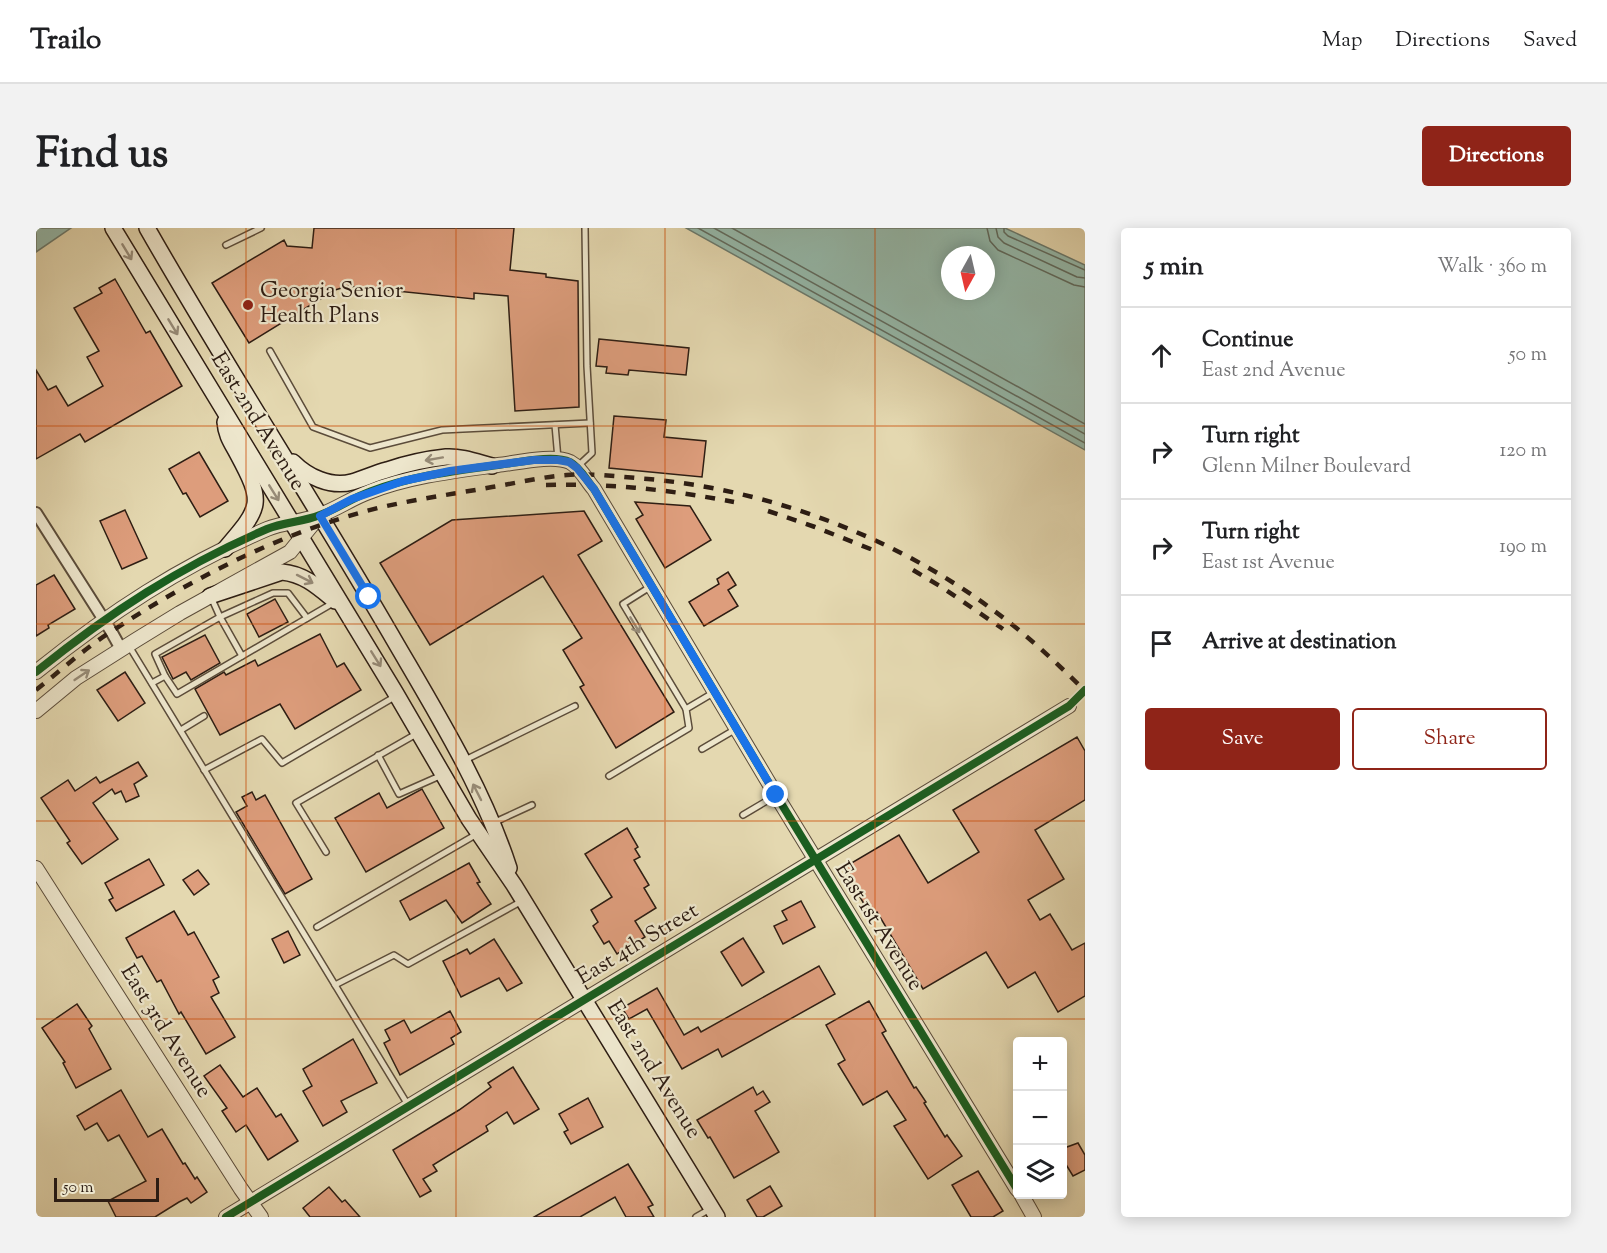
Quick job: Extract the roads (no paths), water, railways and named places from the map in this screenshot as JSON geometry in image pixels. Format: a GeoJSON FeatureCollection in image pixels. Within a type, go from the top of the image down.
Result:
{"type":"FeatureCollection","features":[{"type":"Feature","properties":{"kind":"main road","name":"East 2nd Avenue"},"geometry":{"type":"LineString","coordinates":[[112,228],[303,538],[341,606],[398,695],[478,833],[514,885],[714,1212]]}},
{"type":"Feature","properties":{"kind":"main road","name":"East 2nd Avenue"},"geometry":{"type":"LineString","coordinates":[[147,228],[429,700],[493,823],[514,885]]}},
{"type":"Feature","properties":{"kind":"main road"},"geometry":{"type":"LineString","coordinates":[[225,413],[226,433],[254,484],[256,496],[247,524],[225,549]]}},
{"type":"Feature","properties":{"kind":"main road"},"geometry":{"type":"LineString","coordinates":[[282,452],[304,474],[340,483],[350,483],[397,467],[448,457],[492,466]]}},
{"type":"Feature","properties":{"kind":"main road"},"geometry":{"type":"LineString","coordinates":[[210,596],[270,574],[282,572],[293,573],[307,579],[341,606]]}},
{"type":"Feature","properties":{"kind":"street"},"geometry":{"type":"LineString","coordinates":[[36,672],[104,620],[164,580],[270,528],[320,516],[360,495],[403,481],[450,471],[558,460],[569,462],[577,468]]}},
{"type":"Feature","properties":{"kind":"street","name":"East 1st Avenue"},"geometry":{"type":"LineString","coordinates":[[577,468],[594,489],[736,729],[1013,1182]]}},
{"type":"Feature","properties":{"kind":"street"},"geometry":{"type":"LineString","coordinates":[[36,513],[104,620],[125,647]]}},
{"type":"Feature","properties":{"kind":"street"},"geometry":{"type":"LineString","coordinates":[[36,711],[76,678],[125,647],[290,552],[320,516]]}},
{"type":"Feature","properties":{"kind":"street","name":"East 4th Street"},"geometry":{"type":"LineString","coordinates":[[226,1217],[582,999],[1069,706]]}},
{"type":"Feature","properties":{"kind":"street","name":"East 3rd Avenue"},"geometry":{"type":"LineString","coordinates":[[36,868],[261,1217]]}},
{"type":"Feature","properties":{"kind":"street"},"geometry":{"type":"LineString","coordinates":[[1024,1199],[1034,1217]]}},
{"type":"Feature","properties":{"kind":"lane"},"geometry":{"type":"LineString","coordinates":[[226,246],[261,228]]}},
{"type":"Feature","properties":{"kind":"lane"},"geometry":{"type":"LineString","coordinates":[[577,468],[592,453],[587,366],[585,228]]}},
{"type":"Feature","properties":{"kind":"lane"},"geometry":{"type":"LineString","coordinates":[[270,351],[313,427],[370,448],[442,430],[590,423]]}},
{"type":"Feature","properties":{"kind":"lane"},"geometry":{"type":"LineString","coordinates":[[555,425],[558,460]]}},
{"type":"Feature","properties":{"kind":"lane"},"geometry":{"type":"LineString","coordinates":[[609,776],[689,728],[686,709],[623,603],[652,586]]}},
{"type":"Feature","properties":{"kind":"lane"},"geometry":{"type":"LineString","coordinates":[[307,618],[288,593],[273,592],[220,616],[154,654],[177,694],[307,618],[341,606]]}},
{"type":"Feature","properties":{"kind":"lane"},"geometry":{"type":"LineString","coordinates":[[210,596],[242,656]]}},
{"type":"Feature","properties":{"kind":"lane"},"geometry":{"type":"LineString","coordinates":[[125,647],[152,683],[181,730],[408,1106]]}},
{"type":"Feature","properties":{"kind":"lane"},"geometry":{"type":"LineString","coordinates":[[152,683],[165,676]]}},
{"type":"Feature","properties":{"kind":"lane"},"geometry":{"type":"LineString","coordinates":[[686,709],[714,692]]}},
{"type":"Feature","properties":{"kind":"lane"},"geometry":{"type":"LineString","coordinates":[[204,770],[262,739],[282,763],[398,695]]}},
{"type":"Feature","properties":{"kind":"lane"},"geometry":{"type":"LineString","coordinates":[[462,762],[575,706]]}},
{"type":"Feature","properties":{"kind":"lane"},"geometry":{"type":"LineString","coordinates":[[181,730],[204,716]]}},
{"type":"Feature","properties":{"kind":"lane"},"geometry":{"type":"LineString","coordinates":[[702,749],[736,729]]}},
{"type":"Feature","properties":{"kind":"lane"},"geometry":{"type":"LineString","coordinates":[[326,852],[296,803],[420,732]]}},
{"type":"Feature","properties":{"kind":"lane"},"geometry":{"type":"LineString","coordinates":[[378,755],[399,795],[443,774]]}},
{"type":"Feature","properties":{"kind":"lane"},"geometry":{"type":"LineString","coordinates":[[743,815],[776,795]]}},
{"type":"Feature","properties":{"kind":"lane"},"geometry":{"type":"LineString","coordinates":[[493,823],[532,805]]}},
{"type":"Feature","properties":{"kind":"lane"},"geometry":{"type":"LineString","coordinates":[[317,927],[478,833]]}},
{"type":"Feature","properties":{"kind":"lane"},"geometry":{"type":"LineString","coordinates":[[335,985],[394,955],[408,964],[523,900]]}},
{"type":"Feature","properties":{"kind":"lane"},"geometry":{"type":"LineString","coordinates":[[696,1217],[714,1212]]}},
{"type":"Feature","properties":{"kind":"water"},"geometry":{"type":"Polygon","coordinates":[[[36,228],[71,228],[36,252],[36,228]]]}},
{"type":"Feature","properties":{"kind":"water"},"geometry":{"type":"Polygon","coordinates":[[[686,228],[1005,228],[1085,265],[1085,450],[686,228]]]}},
{"type":"Feature","properties":{"kind":"railway"},"geometry":{"type":"LineString","coordinates":[[36,690],[99,640],[172,594],[238,559],[307,530],[342,518],[406,502],[548,477],[587,474],[694,485],[740,494],[830,521],[873,539],[915,560],[993,610],[1085,691]]}},
{"type":"Feature","properties":{"kind":"railway"},"geometry":{"type":"LineString","coordinates":[[546,485],[640,488],[734,502]]}},
{"type":"Feature","properties":{"kind":"railway"},"geometry":{"type":"LineString","coordinates":[[768,511],[878,552]]}},
{"type":"Feature","properties":{"kind":"railway"},"geometry":{"type":"LineString","coordinates":[[913,570],[1003,629]]}},
{"type":"Feature","properties":{"kind":"place","name":"Georgia Senior Health Plans"},"geometry":{"type":"Point","coordinates":[248,305]}}]}
